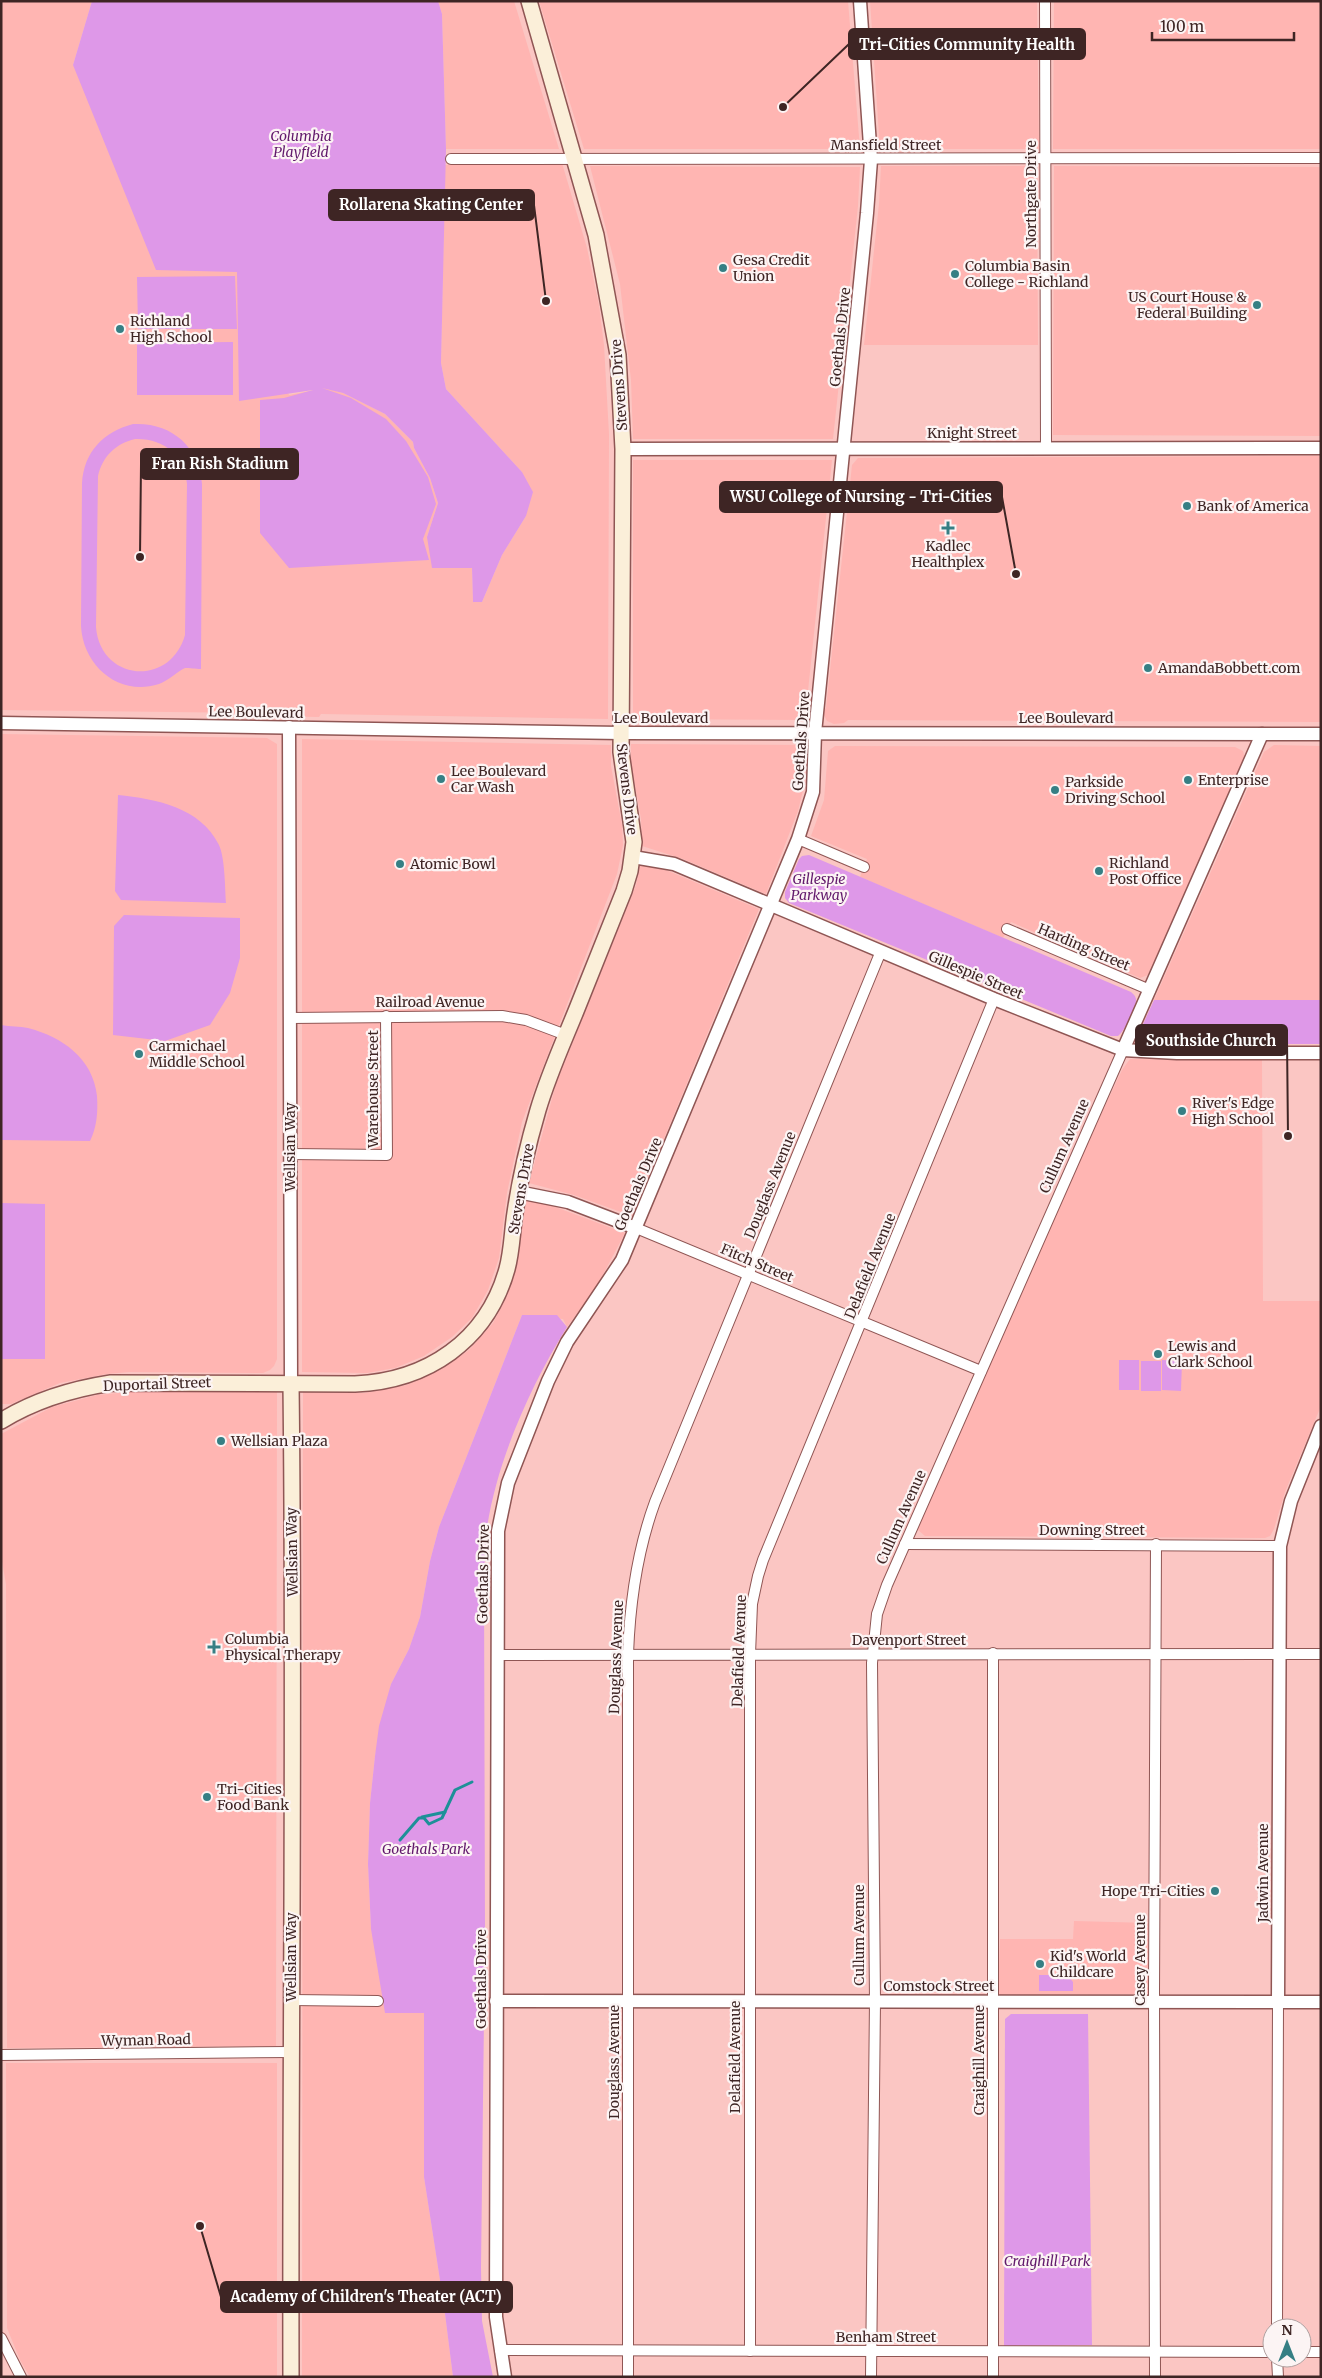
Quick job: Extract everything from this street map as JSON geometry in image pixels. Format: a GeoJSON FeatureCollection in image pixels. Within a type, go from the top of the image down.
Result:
{"type":"FeatureCollection","features":[{"type":"Feature","properties":{"kind":"main road","name":"Stevens Drive"},"geometry":{"type":"LineString","coordinates":[[291,1384],[355,1384],[390,1381],[429,1366],[455,1349],[483,1320],[504,1280],[510,1255],[518,1192],[538,1109],[624,891],[633,857],[633,828],[624,784],[621,733],[623,450],[618,355],[613,316],[598,243],[576,158],[529,1]]}},
{"type":"Feature","properties":{"kind":"main road","name":"Duportail Street"},"geometry":{"type":"LineString","coordinates":[[1,1421],[30,1405],[54,1396],[101,1385],[140,1382],[291,1384]]}},
{"type":"Feature","properties":{"kind":"main road","name":"Wellsian Way"},"geometry":{"type":"LineString","coordinates":[[291,1384],[294,1670],[290,2052],[291,2377]]}},
{"type":"Feature","properties":{"kind":"street","name":"Goethals Drive"},"geometry":{"type":"LineString","coordinates":[[505,2377],[496,2317],[498,1531],[508,1482],[545,1389],[567,1342],[612,1276],[636,1228],[798,839],[813,792],[815,733],[871,160],[860,1]]}},
{"type":"Feature","properties":{"kind":"street","name":"Northgate Drive"},"geometry":{"type":"LineString","coordinates":[[1045,1],[1046,447]]}},
{"type":"Feature","properties":{"kind":"street","name":"Mansfield Street"},"geometry":{"type":"LineString","coordinates":[[451,159],[1321,158]]}},
{"type":"Feature","properties":{"kind":"street","name":"Knight Street"},"geometry":{"type":"LineString","coordinates":[[623,450],[1046,447],[1321,448]]}},
{"type":"Feature","properties":{"kind":"street","name":"Lee Boulevard"},"geometry":{"type":"LineString","coordinates":[[1,723],[621,733],[1321,734]]}},
{"type":"Feature","properties":{"kind":"street","name":"Wellsian Way"},"geometry":{"type":"LineString","coordinates":[[289,727],[291,1384]]}},
{"type":"Feature","properties":{"kind":"street","name":"Cullum Avenue"},"geometry":{"type":"LineString","coordinates":[[871,2377],[875,2001],[872,1654],[877,1614],[905,1544],[1262,734]]}},
{"type":"Feature","properties":{"kind":"street"},"geometry":{"type":"LineString","coordinates":[[798,839],[864,867]]}},
{"type":"Feature","properties":{"kind":"street","name":"Gillespie Street"},"geometry":{"type":"LineString","coordinates":[[633,857],[674,864],[994,1000],[1123,1050],[1176,1053],[1321,1053]]}},
{"type":"Feature","properties":{"kind":"street","name":"Harding Street"},"geometry":{"type":"LineString","coordinates":[[1007,929],[1150,990]]}},
{"type":"Feature","properties":{"kind":"street","name":"Douglass Avenue"},"geometry":{"type":"LineString","coordinates":[[628,2377],[628,1654],[631,1598],[647,1524],[881,951]]}},
{"type":"Feature","properties":{"kind":"street","name":"Delafield Avenue"},"geometry":{"type":"LineString","coordinates":[[750,2351],[749,2001],[750,1654],[752,1604],[758,1576],[994,1000]]}},
{"type":"Feature","properties":{"kind":"street","name":"Warehouse Street"},"geometry":{"type":"LineString","coordinates":[[290,1154],[387,1155],[386,1016]]}},
{"type":"Feature","properties":{"kind":"street","name":"Railroad Avenue"},"geometry":{"type":"LineString","coordinates":[[291,1018],[502,1016],[526,1020],[566,1035]]}},
{"type":"Feature","properties":{"kind":"street","name":"Fitch Street"},"geometry":{"type":"LineString","coordinates":[[518,1192],[568,1202],[636,1228],[861,1323],[981,1371]]}},
{"type":"Feature","properties":{"kind":"street","name":"Jadwin Avenue"},"geometry":{"type":"LineString","coordinates":[[1277,2318],[1278,1654],[1280,1546],[1291,1501],[1321,1426]]}},
{"type":"Feature","properties":{"kind":"street","name":"Downing Street"},"geometry":{"type":"LineString","coordinates":[[905,1544],[1280,1546]]}},
{"type":"Feature","properties":{"kind":"street","name":"Casey Avenue"},"geometry":{"type":"LineString","coordinates":[[1155,2377],[1156,1544]]}},
{"type":"Feature","properties":{"kind":"street","name":"Craighill Avenue"},"geometry":{"type":"LineString","coordinates":[[993,1654],[993,2377]]}},
{"type":"Feature","properties":{"kind":"street","name":"Davenport Street"},"geometry":{"type":"LineString","coordinates":[[497,1655],[1321,1654]]}},
{"type":"Feature","properties":{"kind":"street"},"geometry":{"type":"LineString","coordinates":[[291,2000],[378,2001]]}},
{"type":"Feature","properties":{"kind":"street","name":"Comstock Street"},"geometry":{"type":"LineString","coordinates":[[496,2001],[1321,2002]]}},
{"type":"Feature","properties":{"kind":"street","name":"Wyman Road"},"geometry":{"type":"LineString","coordinates":[[1,2055],[290,2052]]}},
{"type":"Feature","properties":{"kind":"street"},"geometry":{"type":"LineString","coordinates":[[1,2338],[21,2377]]}},
{"type":"Feature","properties":{"kind":"street","name":"Benham Street"},"geometry":{"type":"LineString","coordinates":[[500,2350],[1262,2352]]}},
{"type":"Feature","properties":{"kind":"shaded area","name":"Richland High School"},"geometry":{"type":"Polygon","coordinates":[[[1,1],[92,1],[73,65],[237,271],[289,395],[325,388],[343,393],[385,414],[413,442],[414,448],[430,478],[438,503],[427,537],[472,568],[473,602],[482,602],[502,555],[526,516],[522,472],[446,389],[441,363],[445,165],[562,163],[587,248],[599,305],[604,345],[609,434],[608,719],[321,714],[319,717],[267,716],[264,713],[1,710],[1,1]]]}},
{"type":"Feature","properties":{"kind":"shaded area"},"geometry":{"type":"Polygon","coordinates":[[[438,1],[514,1],[559,149],[446,149],[442,14],[438,1]]]}},
{"type":"Feature","properties":{"kind":"shaded area"},"geometry":{"type":"Polygon","coordinates":[[[539,1],[848,1],[860,149],[584,149],[539,1]]]}},
{"type":"Feature","properties":{"kind":"shaded area"},"geometry":{"type":"Polygon","coordinates":[[[870,1],[1037,1],[1039,149],[880,149],[870,1]]]}},
{"type":"Feature","properties":{"kind":"shaded area"},"geometry":{"type":"Polygon","coordinates":[[[1054,1],[1321,1],[1321,149],[1053,149],[1054,1]]]}},
{"type":"Feature","properties":{"kind":"shaded area"},"geometry":{"type":"Polygon","coordinates":[[[590,166],[860,167],[858,206],[833,439],[633,439],[631,380],[620,284],[590,166]]]}},
{"type":"Feature","properties":{"kind":"shaded area","name":"Columbia Basin College - Richland"},"geometry":{"type":"Polygon","coordinates":[[[881,166],[1037,166],[1038,345],[864,345],[879,204],[881,166]]]}},
{"type":"Feature","properties":{"kind":"shaded area"},"geometry":{"type":"Polygon","coordinates":[[[1054,166],[1321,167],[1321,436],[1053,435],[1054,166]]]}},
{"type":"Feature","properties":{"kind":"shaded area"},"geometry":{"type":"Polygon","coordinates":[[[1321,456],[1321,722],[848,720],[844,723],[834,724],[827,721],[823,711],[826,708],[852,465],[858,458],[1321,456]]]}},
{"type":"Feature","properties":{"kind":"shaded area"},"geometry":{"type":"Polygon","coordinates":[[[633,460],[832,460],[805,720],[633,719],[633,460]]]}},
{"type":"Feature","properties":{"kind":"shaded area","name":"Carmichael Middle School"},"geometry":{"type":"Polygon","coordinates":[[[1,734],[267,738],[277,744],[277,1359],[270,1370],[263,1373],[129,1372],[107,1374],[60,1383],[11,1404],[1,1404],[1,734]]]}},
{"type":"Feature","properties":{"kind":"shaded area"},"geometry":{"type":"Polygon","coordinates":[[[302,739],[611,745],[611,766],[622,825],[623,845],[617,874],[522,1122],[507,1193],[499,1258],[488,1290],[472,1318],[452,1337],[424,1356],[395,1368],[367,1373],[302,1372],[302,739]]]}},
{"type":"Feature","properties":{"kind":"shaded area"},"geometry":{"type":"Polygon","coordinates":[[[631,744],[805,745],[805,782],[798,811],[766,894],[683,859],[642,846],[641,819],[631,763],[631,744]]]}},
{"type":"Feature","properties":{"kind":"shaded area"},"geometry":{"type":"Polygon","coordinates":[[[1274,745],[1321,746],[1321,1000],[1154,1000],[1264,752],[1274,745]]]}},
{"type":"Feature","properties":{"kind":"shaded area"},"geometry":{"type":"Polygon","coordinates":[[[835,746],[1235,747],[1243,751],[1245,759],[1148,975],[1140,978],[1011,922],[1003,938],[860,877],[867,859],[811,836],[824,800],[828,751],[835,746]]]}},
{"type":"Feature","properties":{"kind":"shaded area"},"geometry":{"type":"Polygon","coordinates":[[[640,864],[666,870],[759,909],[632,1216],[574,1195],[529,1183],[556,1084],[636,885],[640,864]]]}},
{"type":"Feature","properties":{"kind":"shaded area","name":"Lewis and Clark School"},"geometry":{"type":"Polygon","coordinates":[[[1130,1059],[1262,1060],[1263,1301],[1321,1301],[1321,1406],[1285,1492],[1274,1529],[1270,1536],[1265,1538],[925,1536],[918,1530],[918,1525],[1083,1153],[1122,1070],[1130,1059]]]}},
{"type":"Feature","properties":{"kind":"shaded area"},"geometry":{"type":"Polygon","coordinates":[[[526,1200],[542,1202],[625,1233],[597,1286],[567,1327],[563,1319],[522,1315],[439,1527],[430,1561],[420,1617],[409,1649],[391,1684],[375,1756],[370,1803],[368,1864],[371,1929],[424,2013],[424,2177],[453,2377],[302,2377],[303,1392],[364,1393],[407,1385],[440,1370],[469,1350],[493,1323],[507,1296],[517,1264],[526,1200]]]}},
{"type":"Feature","properties":{"kind":"shaded area"},"geometry":{"type":"Polygon","coordinates":[[[130,1392],[277,1392],[276,2046],[7,2048],[6,1584],[1,1556],[1,1434],[52,1407],[97,1395],[130,1392]]]}},
{"type":"Feature","properties":{"kind":"shaded area"},"geometry":{"type":"Polygon","coordinates":[[[1074,1921],[1149,1923],[1149,1994],[998,1995],[1000,1939],[1073,1939],[1074,1921]]]}},
{"type":"Feature","properties":{"kind":"shaded area"},"geometry":{"type":"Polygon","coordinates":[[[6,2063],[277,2063],[277,2377],[30,2377],[20,2360],[7,2328],[6,2063]]]}},
{"type":"Feature","properties":{"kind":"green space","name":"Columbia Playfield"},"geometry":{"type":"Polygon","coordinates":[[[92,1],[438,1],[442,14],[446,149],[441,363],[446,389],[522,472],[533,492],[526,516],[502,555],[482,602],[473,602],[472,568],[432,568],[427,537],[438,503],[430,478],[414,448],[413,442],[385,414],[343,393],[322,388],[351,398],[386,419],[406,441],[428,477],[436,504],[423,539],[429,560],[289,568],[260,533],[260,400],[284,398],[313,390],[239,401],[237,272],[156,270],[73,65],[92,1]]]}},
{"type":"Feature","properties":{"kind":"green space"},"geometry":{"type":"Polygon","coordinates":[[[235,276],[237,329],[138,329],[137,277],[235,276]]]}},
{"type":"Feature","properties":{"kind":"green space"},"geometry":{"type":"Polygon","coordinates":[[[233,342],[233,395],[137,395],[137,343],[233,342]]]}},
{"type":"Feature","properties":{"kind":"green space"},"geometry":{"type":"Polygon","coordinates":[[[133,424],[147,424],[171,432],[181,439],[195,458],[200,470],[202,484],[201,669],[185,668],[162,683],[144,687],[130,686],[117,682],[106,675],[88,654],[83,641],[81,626],[82,483],[84,472],[91,453],[97,445],[104,438],[133,424]],[[135,439],[121,444],[103,462],[98,476],[96,627],[100,645],[109,658],[122,667],[136,671],[151,670],[165,664],[177,652],[185,635],[187,484],[185,474],[182,465],[171,451],[164,445],[145,439],[135,439]]]}},
{"type":"Feature","properties":{"kind":"green space"},"geometry":{"type":"Polygon","coordinates":[[[118,795],[147,799],[176,807],[201,822],[211,832],[221,851],[226,903],[121,900],[115,891],[118,795]]]}},
{"type":"Feature","properties":{"kind":"green space","name":"Gillespie Parkway"},"geometry":{"type":"Polygon","coordinates":[[[809,855],[1131,992],[1135,996],[1136,1002],[1130,1019],[1118,1036],[1111,1036],[789,903],[785,898],[785,892],[799,859],[802,856],[809,855]]]}},
{"type":"Feature","properties":{"kind":"green space"},"geometry":{"type":"Polygon","coordinates":[[[124,915],[240,918],[240,958],[230,993],[210,1025],[165,1041],[113,1035],[114,926],[124,915]]]}},
{"type":"Feature","properties":{"kind":"green space"},"geometry":{"type":"Polygon","coordinates":[[[1154,1000],[1321,1000],[1321,1044],[1145,1044],[1140,1040],[1140,1031],[1154,1000]]]}},
{"type":"Feature","properties":{"kind":"green space"},"geometry":{"type":"Polygon","coordinates":[[[1,1025],[28,1028],[53,1037],[64,1043],[82,1060],[94,1083],[97,1096],[96,1119],[90,1141],[1,1140],[1,1025]]]}},
{"type":"Feature","properties":{"kind":"green space"},"geometry":{"type":"Polygon","coordinates":[[[1,1203],[45,1204],[45,1359],[1,1359],[1,1203]]]}},
{"type":"Feature","properties":{"kind":"green space","name":"Goethals Park"},"geometry":{"type":"Polygon","coordinates":[[[522,1315],[557,1315],[567,1327],[541,1373],[517,1424],[499,1476],[486,1534],[484,1578],[485,1933],[481,2268],[482,2321],[493,2377],[453,2377],[424,2177],[424,2013],[385,2013],[371,1929],[368,1864],[370,1803],[379,1726],[391,1684],[409,1649],[420,1617],[430,1561],[439,1527],[522,1315]]]}},
{"type":"Feature","properties":{"kind":"green space"},"geometry":{"type":"Polygon","coordinates":[[[1119,1360],[1139,1360],[1139,1390],[1119,1390],[1119,1360]]]}},
{"type":"Feature","properties":{"kind":"green space"},"geometry":{"type":"Polygon","coordinates":[[[1162,1360],[1182,1361],[1181,1391],[1162,1390],[1162,1360]]]}},
{"type":"Feature","properties":{"kind":"green space"},"geometry":{"type":"Polygon","coordinates":[[[1141,1361],[1161,1361],[1161,1391],[1141,1391],[1141,1361]]]}},
{"type":"Feature","properties":{"kind":"green space"},"geometry":{"type":"Polygon","coordinates":[[[1039,1975],[1067,1975],[1073,1982],[1073,1991],[1039,1991],[1039,1975]]]}},
{"type":"Feature","properties":{"kind":"green space","name":"Craighill Park"},"geometry":{"type":"Polygon","coordinates":[[[1011,2014],[1088,2014],[1092,2345],[1004,2346],[1005,2019],[1011,2014]]]}},
{"type":"Feature","properties":{"kind":"waterway"},"geometry":{"type":"LineString","coordinates":[[400,1840],[419,1818],[424,1818],[429,1824],[442,1818],[455,1790],[472,1782]]}},
{"type":"Feature","properties":{"kind":"waterway"},"geometry":{"type":"LineString","coordinates":[[422,1817],[445,1812]]}},
{"type":"Feature","properties":{"kind":"place","name":"Tri-Cities Community Health"},"geometry":{"type":"Point","coordinates":[783,107]}},
{"type":"Feature","properties":{"kind":"place","name":"Gesa Credit Union"},"geometry":{"type":"Point","coordinates":[723,268]}},
{"type":"Feature","properties":{"kind":"place","name":"Columbia Basin College - Richland"},"geometry":{"type":"Point","coordinates":[955,274]}},
{"type":"Feature","properties":{"kind":"place","name":"Rollarena Skating Center"},"geometry":{"type":"Point","coordinates":[546,301]}},
{"type":"Feature","properties":{"kind":"place","name":"US Court House & Federal Building"},"geometry":{"type":"Point","coordinates":[1257,305]}},
{"type":"Feature","properties":{"kind":"place","name":"Richland High School"},"geometry":{"type":"Point","coordinates":[120,329]}},
{"type":"Feature","properties":{"kind":"place","name":"Bank of America"},"geometry":{"type":"Point","coordinates":[1187,506]}},
{"type":"Feature","properties":{"kind":"place","name":"Kadlec Healthplex"},"geometry":{"type":"Point","coordinates":[948,528]}},
{"type":"Feature","properties":{"kind":"place","name":"Fran Rish Stadium"},"geometry":{"type":"Point","coordinates":[140,557]}},
{"type":"Feature","properties":{"kind":"place","name":"WSU College of Nursing - Tri-Cities"},"geometry":{"type":"Point","coordinates":[1016,574]}},
{"type":"Feature","properties":{"kind":"place","name":"AmandaBobbett.com"},"geometry":{"type":"Point","coordinates":[1148,668]}},
{"type":"Feature","properties":{"kind":"place","name":"Lee Boulevard Car Wash"},"geometry":{"type":"Point","coordinates":[441,779]}},
{"type":"Feature","properties":{"kind":"place","name":"Enterprise"},"geometry":{"type":"Point","coordinates":[1188,780]}},
{"type":"Feature","properties":{"kind":"place","name":"Parkside Driving School"},"geometry":{"type":"Point","coordinates":[1055,790]}},
{"type":"Feature","properties":{"kind":"place","name":"Atomic Bowl"},"geometry":{"type":"Point","coordinates":[400,864]}},
{"type":"Feature","properties":{"kind":"place","name":"Richland Post Office"},"geometry":{"type":"Point","coordinates":[1099,871]}},
{"type":"Feature","properties":{"kind":"place","name":"Carmichael Middle School"},"geometry":{"type":"Point","coordinates":[139,1054]}},
{"type":"Feature","properties":{"kind":"place","name":"River's Edge High School"},"geometry":{"type":"Point","coordinates":[1182,1111]}},
{"type":"Feature","properties":{"kind":"place","name":"Southside Church"},"geometry":{"type":"Point","coordinates":[1288,1136]}},
{"type":"Feature","properties":{"kind":"place","name":"Lewis and Clark School"},"geometry":{"type":"Point","coordinates":[1158,1354]}},
{"type":"Feature","properties":{"kind":"place","name":"Wellsian Plaza"},"geometry":{"type":"Point","coordinates":[221,1441]}},
{"type":"Feature","properties":{"kind":"place","name":"Columbia Physical Therapy"},"geometry":{"type":"Point","coordinates":[214,1647]}},
{"type":"Feature","properties":{"kind":"place","name":"Tri-Cities Food Bank"},"geometry":{"type":"Point","coordinates":[207,1797]}},
{"type":"Feature","properties":{"kind":"place","name":"Hope Tri-Cities"},"geometry":{"type":"Point","coordinates":[1215,1891]}},
{"type":"Feature","properties":{"kind":"place","name":"Kid's World Childcare"},"geometry":{"type":"Point","coordinates":[1040,1964]}},
{"type":"Feature","properties":{"kind":"place","name":"Academy of Children's Theater (ACT)"},"geometry":{"type":"Point","coordinates":[200,2226]}}]}
